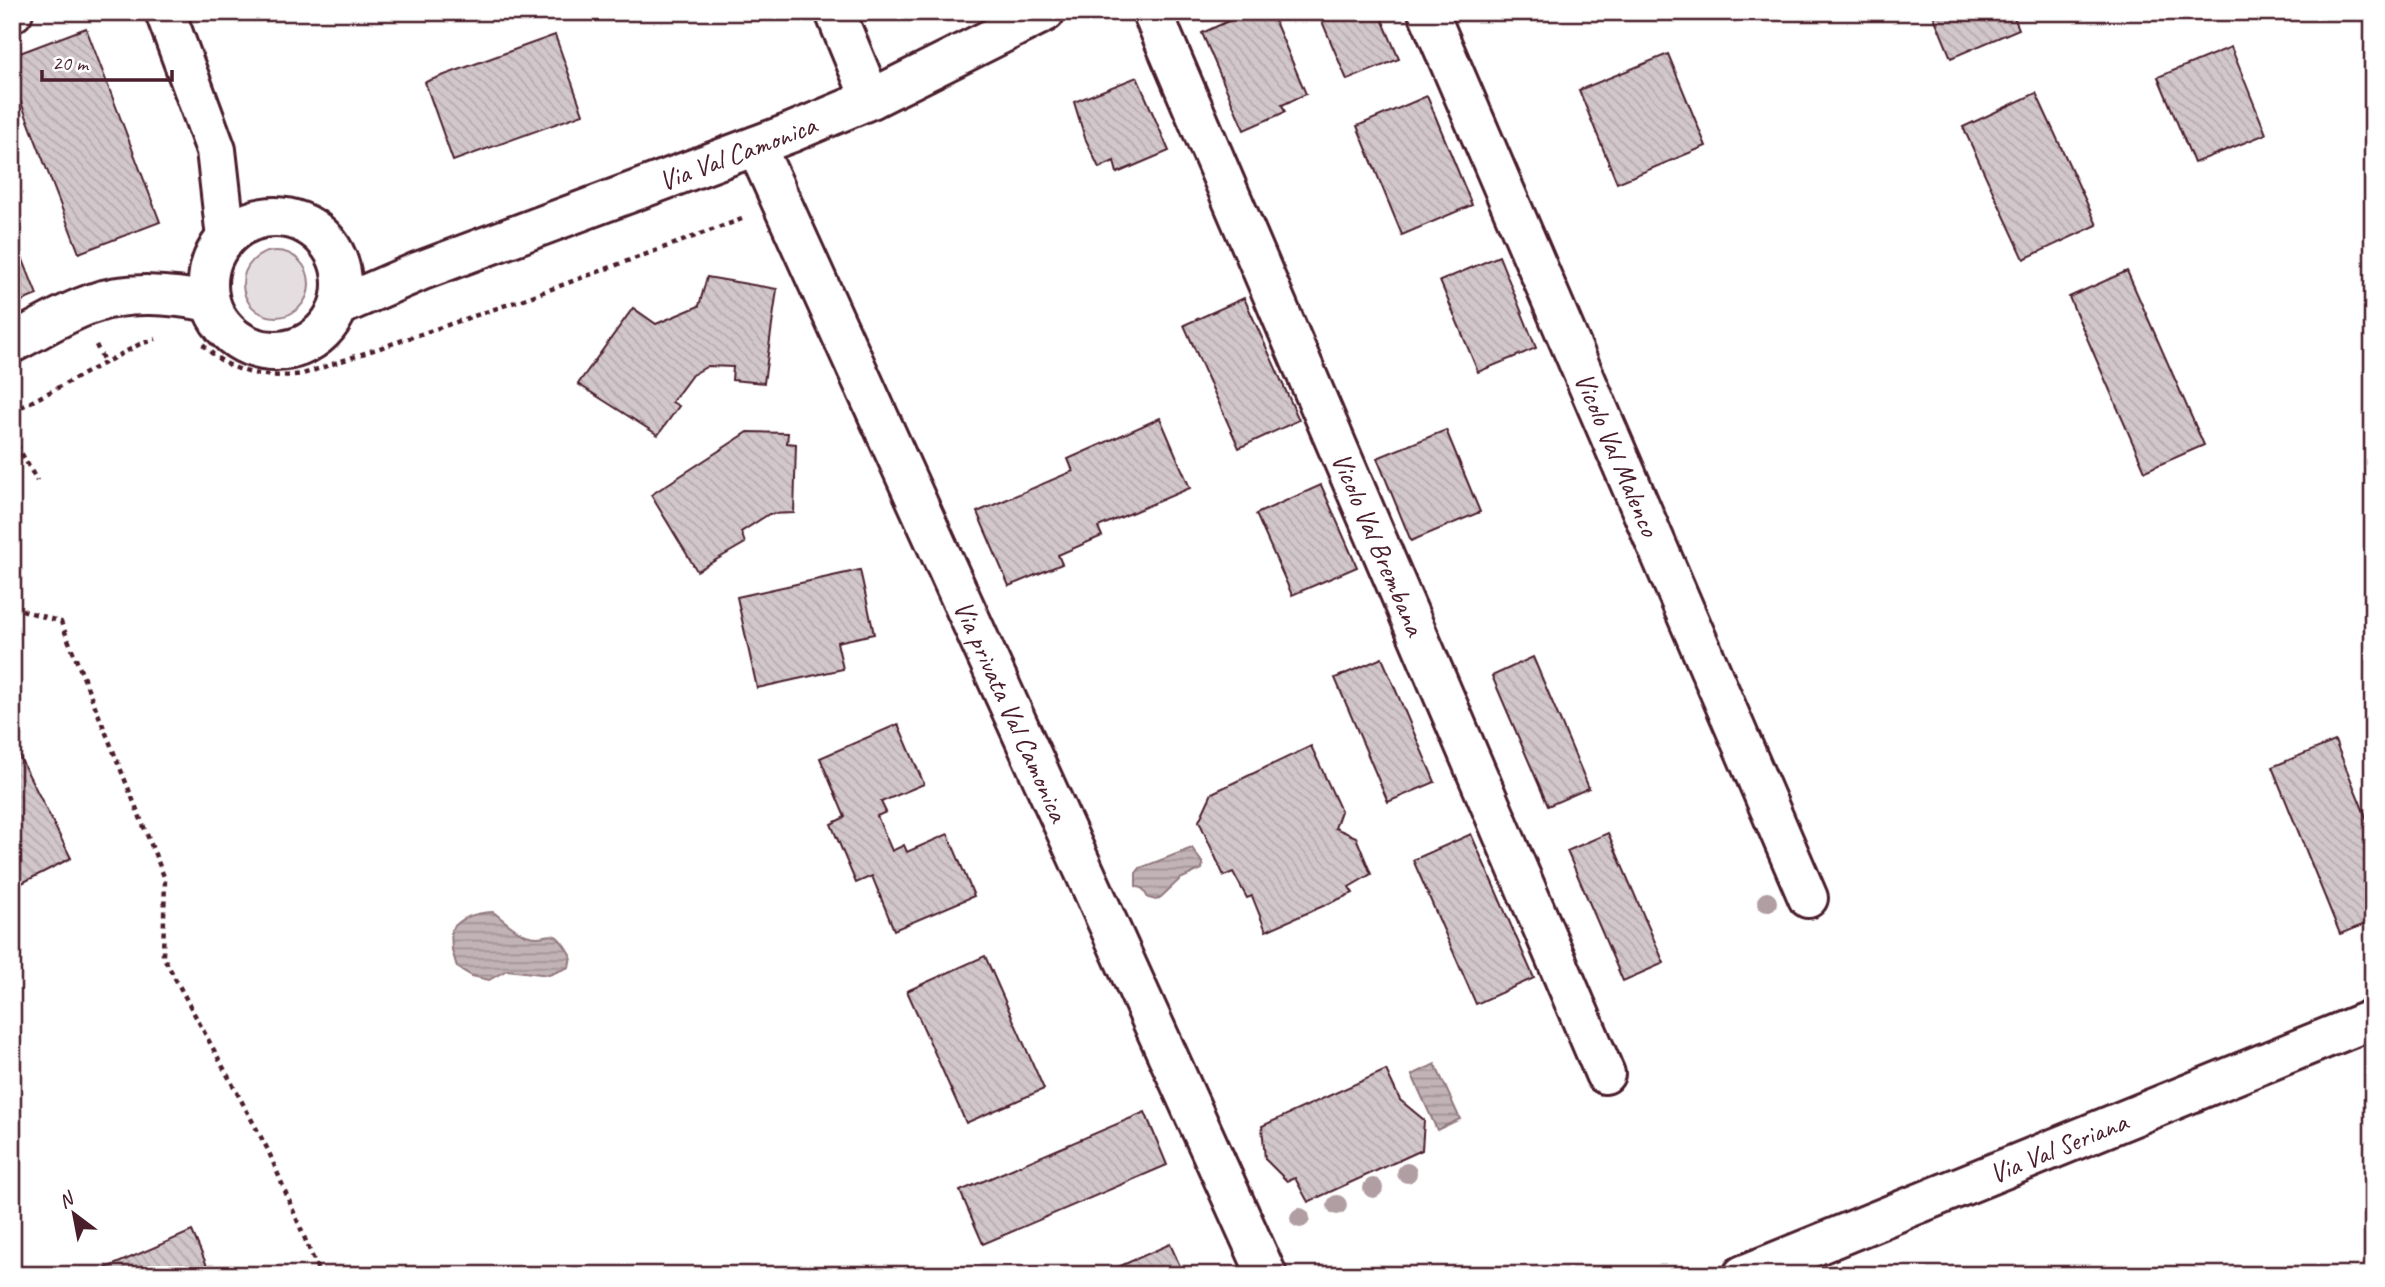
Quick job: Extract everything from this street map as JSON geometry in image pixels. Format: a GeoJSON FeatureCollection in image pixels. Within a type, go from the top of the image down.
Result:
{"type":"FeatureCollection","features":[{"type":"Feature","properties":{"kind":"street"},"geometry":{"type":"LineString","coordinates":[[164,12],[216,150],[248,198],[266,217]]}},
{"type":"Feature","properties":{"kind":"street"},"geometry":{"type":"LineString","coordinates":[[835,12],[871,99]]}},
{"type":"Feature","properties":{"kind":"street","name":"Via Val Camonica"},"geometry":{"type":"LineString","coordinates":[[339,306],[420,271],[756,146],[871,99],[1045,12]]}},
{"type":"Feature","properties":{"kind":"street","name":"Vicolo Val Brembana"},"geometry":{"type":"LineString","coordinates":[[1152,12],[1605,1073]]}},
{"type":"Feature","properties":{"kind":"street","name":"Vicolo Val Malenco"},"geometry":{"type":"LineString","coordinates":[[1428,12],[1808,898]]}},
{"type":"Feature","properties":{"kind":"street","name":"Via privata Val Camonica"},"geometry":{"type":"LineString","coordinates":[[756,146],[1267,1275]]}},
{"type":"Feature","properties":{"kind":"street"},"geometry":{"type":"LineString","coordinates":[[139,295],[179,276],[221,246],[237,228],[266,217],[284,217],[302,222],[317,231],[329,244],[338,260],[342,275],[339,306],[329,324],[313,339],[294,349],[273,352],[251,347],[233,337],[219,321],[210,302],[208,285],[210,268],[221,246],[216,150]]}},
{"type":"Feature","properties":{"kind":"street","name":"Via Val Camonica"},"geometry":{"type":"LineString","coordinates":[[338,260],[352,266],[389,272],[420,271]]}},
{"type":"Feature","properties":{"kind":"street"},"geometry":{"type":"LineString","coordinates":[[12,343],[92,303],[139,295],[210,302]]}},
{"type":"Feature","properties":{"kind":"street","name":"Via Val Seriana"},"geometry":{"type":"LineString","coordinates":[[1743,1275],[2373,1019]]}},
{"type":"Feature","properties":{"kind":"path"},"geometry":{"type":"LineString","coordinates":[[197,337],[221,359],[251,374],[269,377],[303,374],[524,299],[782,204]]}},
{"type":"Feature","properties":{"kind":"path"},"geometry":{"type":"LineString","coordinates":[[12,412],[140,344],[163,337]]}},
{"type":"Feature","properties":{"kind":"path"},"geometry":{"type":"LineString","coordinates":[[12,436],[37,481]]}},
{"type":"Feature","properties":{"kind":"path"},"geometry":{"type":"LineString","coordinates":[[12,607],[61,622],[165,879],[163,956],[268,1150],[320,1275]]}},
{"type":"Feature","properties":{"kind":"shaded area"},"geometry":{"type":"Polygon","coordinates":[[[269,251],[283,251],[295,256],[304,265],[309,284],[307,297],[300,308],[283,317],[269,317],[257,312],[248,303],[243,291],[243,277],[248,265],[257,256],[269,251]]]}},
{"type":"Feature","properties":{"kind":"shaded area"},"geometry":{"type":"Polygon","coordinates":[[[1192,848],[1203,864],[1202,869],[1180,879],[1161,897],[1156,900],[1148,898],[1143,889],[1136,886],[1136,873],[1140,868],[1192,848]]]}},
{"type":"Feature","properties":{"kind":"shaded area"},"geometry":{"type":"Polygon","coordinates":[[[493,912],[526,935],[554,935],[559,938],[571,956],[569,967],[549,975],[507,970],[489,980],[472,976],[457,967],[452,950],[451,930],[470,916],[493,912]]]}},
{"type":"Feature","properties":{"kind":"shaded area"},"geometry":{"type":"Polygon","coordinates":[[[1435,1064],[1460,1119],[1437,1130],[1412,1075],[1435,1064]]]}},
{"type":"Feature","properties":{"kind":"building"},"geometry":{"type":"Polygon","coordinates":[[[1248,12],[1271,12],[1306,94],[1282,105],[1285,112],[1244,130],[1202,33],[1248,12]]]}},
{"type":"Feature","properties":{"kind":"building"},"geometry":{"type":"Polygon","coordinates":[[[1318,12],[1379,12],[1399,59],[1347,80],[1318,12]]]}},
{"type":"Feature","properties":{"kind":"building"},"geometry":{"type":"Polygon","coordinates":[[[1932,12],[2012,12],[2019,29],[1951,58],[1932,12]]]}},
{"type":"Feature","properties":{"kind":"building"},"geometry":{"type":"Polygon","coordinates":[[[86,28],[160,222],[79,253],[12,79],[12,56],[86,28]]]}},
{"type":"Feature","properties":{"kind":"building"},"geometry":{"type":"Polygon","coordinates":[[[555,35],[583,114],[453,161],[425,82],[555,35]]]}},
{"type":"Feature","properties":{"kind":"building"},"geometry":{"type":"Polygon","coordinates":[[[2231,47],[2266,134],[2194,163],[2158,77],[2231,47]]]}},
{"type":"Feature","properties":{"kind":"building"},"geometry":{"type":"Polygon","coordinates":[[[1668,54],[1706,146],[1617,183],[1579,90],[1668,54]]]}},
{"type":"Feature","properties":{"kind":"building"},"geometry":{"type":"Polygon","coordinates":[[[1137,77],[1169,151],[1117,173],[1114,161],[1099,168],[1085,138],[1074,102],[1137,77]]]}},
{"type":"Feature","properties":{"kind":"building"},"geometry":{"type":"Polygon","coordinates":[[[2036,93],[2097,225],[2024,259],[1963,127],[2036,93]]]}},
{"type":"Feature","properties":{"kind":"building"},"geometry":{"type":"Polygon","coordinates":[[[1427,96],[1472,205],[1402,235],[1357,126],[1427,96]]]}},
{"type":"Feature","properties":{"kind":"building"},"geometry":{"type":"Polygon","coordinates":[[[12,232],[37,295],[12,305],[12,232]]]}},
{"type":"Feature","properties":{"kind":"building"},"geometry":{"type":"Polygon","coordinates":[[[1499,256],[1536,348],[1478,372],[1440,281],[1499,256]]]}},
{"type":"Feature","properties":{"kind":"building"},"geometry":{"type":"Polygon","coordinates":[[[2127,271],[2204,445],[2145,471],[2069,297],[2127,271]]]}},
{"type":"Feature","properties":{"kind":"building"},"geometry":{"type":"Polygon","coordinates":[[[707,277],[777,289],[764,383],[732,380],[733,367],[708,366],[692,375],[672,402],[679,406],[658,435],[578,384],[633,308],[656,324],[699,306],[707,277]]]}},
{"type":"Feature","properties":{"kind":"building"},"geometry":{"type":"Polygon","coordinates":[[[1244,298],[1299,420],[1239,448],[1184,325],[1244,298]]]}},
{"type":"Feature","properties":{"kind":"building"},"geometry":{"type":"Polygon","coordinates":[[[1160,418],[1190,488],[1098,527],[1102,536],[1058,555],[1062,564],[1009,586],[977,512],[1073,471],[1068,459],[1160,418]]]}},
{"type":"Feature","properties":{"kind":"building"},"geometry":{"type":"Polygon","coordinates":[[[1446,430],[1480,512],[1411,541],[1377,458],[1446,430]]]}},
{"type":"Feature","properties":{"kind":"building"},"geometry":{"type":"Polygon","coordinates":[[[748,432],[788,433],[787,443],[796,444],[794,513],[769,514],[741,532],[745,543],[697,571],[651,495],[748,432]]]}},
{"type":"Feature","properties":{"kind":"building"},"geometry":{"type":"Polygon","coordinates":[[[1321,485],[1357,567],[1292,595],[1256,514],[1321,485]]]}},
{"type":"Feature","properties":{"kind":"building"},"geometry":{"type":"Polygon","coordinates":[[[860,570],[874,634],[837,642],[843,669],[757,688],[737,597],[860,570]]]}},
{"type":"Feature","properties":{"kind":"building"},"geometry":{"type":"Polygon","coordinates":[[[1533,657],[1589,788],[1548,806],[1492,676],[1533,657]]]}},
{"type":"Feature","properties":{"kind":"building"},"geometry":{"type":"Polygon","coordinates":[[[1382,658],[1435,782],[1388,802],[1335,678],[1382,658]]]}},
{"type":"Feature","properties":{"kind":"building"},"geometry":{"type":"Polygon","coordinates":[[[898,724],[924,784],[881,802],[886,812],[877,816],[892,851],[904,845],[907,852],[948,834],[974,896],[894,930],[872,876],[856,883],[831,824],[845,817],[820,758],[898,724]]]}},
{"type":"Feature","properties":{"kind":"building"},"geometry":{"type":"Polygon","coordinates":[[[2335,741],[2373,834],[2373,921],[2340,934],[2272,767],[2335,741]]]}},
{"type":"Feature","properties":{"kind":"building"},"geometry":{"type":"Polygon","coordinates":[[[12,742],[71,858],[12,888],[12,742]]]}},
{"type":"Feature","properties":{"kind":"building"},"geometry":{"type":"Polygon","coordinates":[[[1311,746],[1341,811],[1335,828],[1356,837],[1371,874],[1349,887],[1353,893],[1266,931],[1252,896],[1247,898],[1233,872],[1224,876],[1199,821],[1212,793],[1311,746]]]}},
{"type":"Feature","properties":{"kind":"building"},"geometry":{"type":"Polygon","coordinates":[[[1608,833],[1664,963],[1623,981],[1567,851],[1608,833]]]}},
{"type":"Feature","properties":{"kind":"building"},"geometry":{"type":"Polygon","coordinates":[[[1471,834],[1534,978],[1476,1004],[1413,860],[1471,834]]]}},
{"type":"Feature","properties":{"kind":"building"},"geometry":{"type":"Polygon","coordinates":[[[985,956],[1044,1089],[966,1123],[907,991],[985,956]]]}},
{"type":"Feature","properties":{"kind":"building"},"geometry":{"type":"Polygon","coordinates":[[[1386,1070],[1400,1100],[1424,1120],[1422,1150],[1308,1202],[1295,1178],[1287,1181],[1265,1159],[1262,1126],[1386,1070]]]}},
{"type":"Feature","properties":{"kind":"building"},"geometry":{"type":"Polygon","coordinates":[[[1145,1112],[1167,1165],[983,1244],[960,1191],[1145,1112]]]}},
{"type":"Feature","properties":{"kind":"building"},"geometry":{"type":"Polygon","coordinates":[[[192,1231],[211,1275],[98,1275],[97,1272],[192,1231]]]}},
{"type":"Feature","properties":{"kind":"building"},"geometry":{"type":"Polygon","coordinates":[[[1170,1244],[1184,1275],[1100,1275],[1170,1244]]]}}]}
